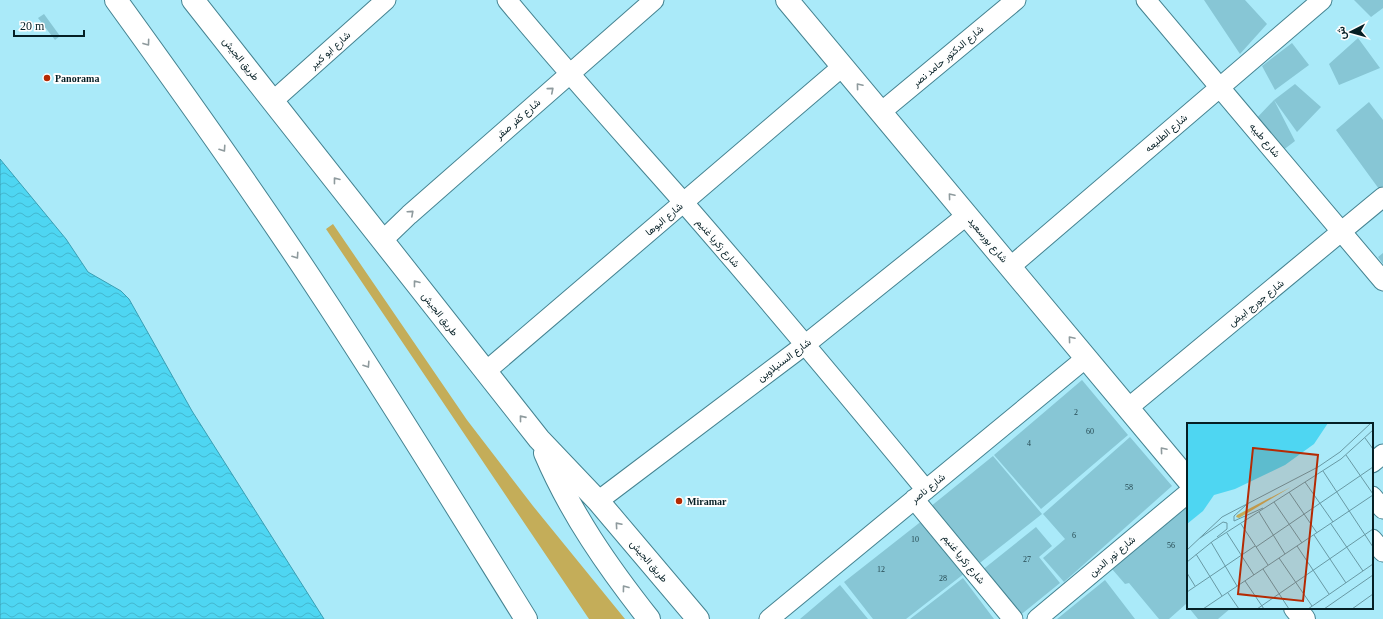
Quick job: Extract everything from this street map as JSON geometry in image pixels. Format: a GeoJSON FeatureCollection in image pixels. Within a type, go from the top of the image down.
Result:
{"type":"FeatureCollection","features":[{"type":"Feature","properties":{"kind":"main road"},"geometry":{"type":"LineString","coordinates":[[116,0],[220,144],[323,297],[528,616]]}},
{"type":"Feature","properties":{"kind":"main road","name":"طريق الجيش"},"geometry":{"type":"LineString","coordinates":[[193,0],[274,100],[485,372],[539,438],[598,502],[698,619]]}},
{"type":"Feature","properties":{"kind":"main road","name":"شارع بورسعيد"},"geometry":{"type":"LineString","coordinates":[[787,0],[1187,479]]}},
{"type":"Feature","properties":{"kind":"main road"},"geometry":{"type":"LineString","coordinates":[[539,438],[554,475],[594,545],[649,619]]}},
{"type":"Feature","properties":{"kind":"main road"},"geometry":{"type":"LineString","coordinates":[[1296,609],[1304,619]]}},
{"type":"Feature","properties":{"kind":"street","name":"شارع ابو كبير"},"geometry":{"type":"LineString","coordinates":[[274,100],[386,0]]}},
{"type":"Feature","properties":{"kind":"street","name":"شارع زكريا غنيم"},"geometry":{"type":"LineString","coordinates":[[507,0],[569,74],[806,344],[1013,619]]}},
{"type":"Feature","properties":{"kind":"street","name":"شارع كفر صقر"},"geometry":{"type":"LineString","coordinates":[[383,240],[408,215],[654,0]]}},
{"type":"Feature","properties":{"kind":"street","name":"شارع الدكتور حامد نصر"},"geometry":{"type":"LineString","coordinates":[[881,112],[1016,0]]}},
{"type":"Feature","properties":{"kind":"street","name":"شارع طيبه"},"geometry":{"type":"LineString","coordinates":[[1146,0],[1383,281]]}},
{"type":"Feature","properties":{"kind":"street","name":"شارع الطليعه"},"geometry":{"type":"LineString","coordinates":[[1010,267],[1322,0]]}},
{"type":"Feature","properties":{"kind":"street","name":"شارع البوها"},"geometry":{"type":"LineString","coordinates":[[485,372],[843,66]]}},
{"type":"Feature","properties":{"kind":"street","name":"شارع جورج ابيض"},"geometry":{"type":"LineString","coordinates":[[1128,408],[1383,197]]}},
{"type":"Feature","properties":{"kind":"street","name":"شارع السنبلاوين"},"geometry":{"type":"LineString","coordinates":[[598,502],[806,344],[967,215]]}},
{"type":"Feature","properties":{"kind":"street","name":"شارع ناصر"},"geometry":{"type":"LineString","coordinates":[[769,619],[1086,358]]}},
{"type":"Feature","properties":{"kind":"street"},"geometry":{"type":"LineString","coordinates":[[1373,462],[1383,454]]}},
{"type":"Feature","properties":{"kind":"street","name":"شارع نور الدين"},"geometry":{"type":"LineString","coordinates":[[1037,619],[1187,494]]}},
{"type":"Feature","properties":{"kind":"street"},"geometry":{"type":"LineString","coordinates":[[1373,497],[1383,509]]}},
{"type":"Feature","properties":{"kind":"street"},"geometry":{"type":"LineString","coordinates":[[1373,540],[1383,552]]}},
{"type":"Feature","properties":{"kind":"shaded area"},"geometry":{"type":"Polygon","coordinates":[[[333,224],[467,420],[533,506],[625,619],[589,619],[326,229],[333,224]]]}},
{"type":"Feature","properties":{"kind":"water"},"geometry":{"type":"Polygon","coordinates":[[[0,159],[66,239],[88,272],[121,291],[129,299],[192,411],[324,619],[0,619],[0,159]]]}},
{"type":"Feature","properties":{"kind":"building"},"geometry":{"type":"Polygon","coordinates":[[[1204,0],[1245,0],[1267,24],[1240,54],[1204,0]]]}},
{"type":"Feature","properties":{"kind":"building"},"geometry":{"type":"Polygon","coordinates":[[[1354,0],[1383,0],[1383,8],[1371,17],[1354,0]]]}},
{"type":"Feature","properties":{"kind":"building"},"geometry":{"type":"Polygon","coordinates":[[[44,14],[60,36],[55,40],[38,18],[44,14]]]}},
{"type":"Feature","properties":{"kind":"building"},"geometry":{"type":"Polygon","coordinates":[[[1358,38],[1380,68],[1339,85],[1329,64],[1358,38]]]}},
{"type":"Feature","properties":{"kind":"building"},"geometry":{"type":"Polygon","coordinates":[[[1292,43],[1309,65],[1275,90],[1262,66],[1292,43]]]}},
{"type":"Feature","properties":{"kind":"building"},"geometry":{"type":"Polygon","coordinates":[[[1295,84],[1321,107],[1297,132],[1274,100],[1295,84]]]}},
{"type":"Feature","properties":{"kind":"building"},"geometry":{"type":"Polygon","coordinates":[[[1274,100],[1295,141],[1282,151],[1251,124],[1274,100]]]}},
{"type":"Feature","properties":{"kind":"building"},"geometry":{"type":"Polygon","coordinates":[[[1369,102],[1383,120],[1383,186],[1379,189],[1336,130],[1369,102]]]}},
{"type":"Feature","properties":{"kind":"building"},"geometry":{"type":"Polygon","coordinates":[[[1383,253],[1383,264],[1378,257],[1383,253]]]}},
{"type":"Feature","properties":{"kind":"building"},"geometry":{"type":"Polygon","coordinates":[[[1082,380],[1128,435],[1041,509],[994,455],[1082,380]]]}},
{"type":"Feature","properties":{"kind":"building"},"geometry":{"type":"Polygon","coordinates":[[[1130,437],[1172,486],[1064,582],[1043,558],[1065,539],[1043,514],[1130,437]]]}},
{"type":"Feature","properties":{"kind":"building"},"geometry":{"type":"Polygon","coordinates":[[[993,456],[1042,514],[976,566],[930,507],[993,456]]]}},
{"type":"Feature","properties":{"kind":"building"},"geometry":{"type":"Polygon","coordinates":[[[1187,507],[1187,606],[1186,604],[1169,619],[1159,619],[1129,583],[1125,584],[1112,569],[1187,507]]]}},
{"type":"Feature","properties":{"kind":"building"},"geometry":{"type":"Polygon","coordinates":[[[923,520],[965,573],[906,619],[873,619],[844,582],[923,520]]]}},
{"type":"Feature","properties":{"kind":"building"},"geometry":{"type":"Polygon","coordinates":[[[1036,527],[1052,546],[1039,557],[1060,583],[1018,617],[981,571],[1036,527]]]}},
{"type":"Feature","properties":{"kind":"building"},"geometry":{"type":"Polygon","coordinates":[[[963,578],[994,619],[910,619],[963,578]]]}},
{"type":"Feature","properties":{"kind":"building"},"geometry":{"type":"Polygon","coordinates":[[[1105,580],[1135,619],[1057,619],[1105,580]]]}},
{"type":"Feature","properties":{"kind":"building"},"geometry":{"type":"Polygon","coordinates":[[[840,585],[868,619],[800,619],[840,585]]]}},
{"type":"Feature","properties":{"kind":"building"},"geometry":{"type":"Polygon","coordinates":[[[1190,609],[1230,609],[1218,619],[1198,619],[1190,609]]]}},
{"type":"Feature","properties":{"kind":"place","name":"Panorama"},"geometry":{"type":"Point","coordinates":[47,78]}},
{"type":"Feature","properties":{"kind":"place","name":"Miramar"},"geometry":{"type":"Point","coordinates":[679,501]}}]}
